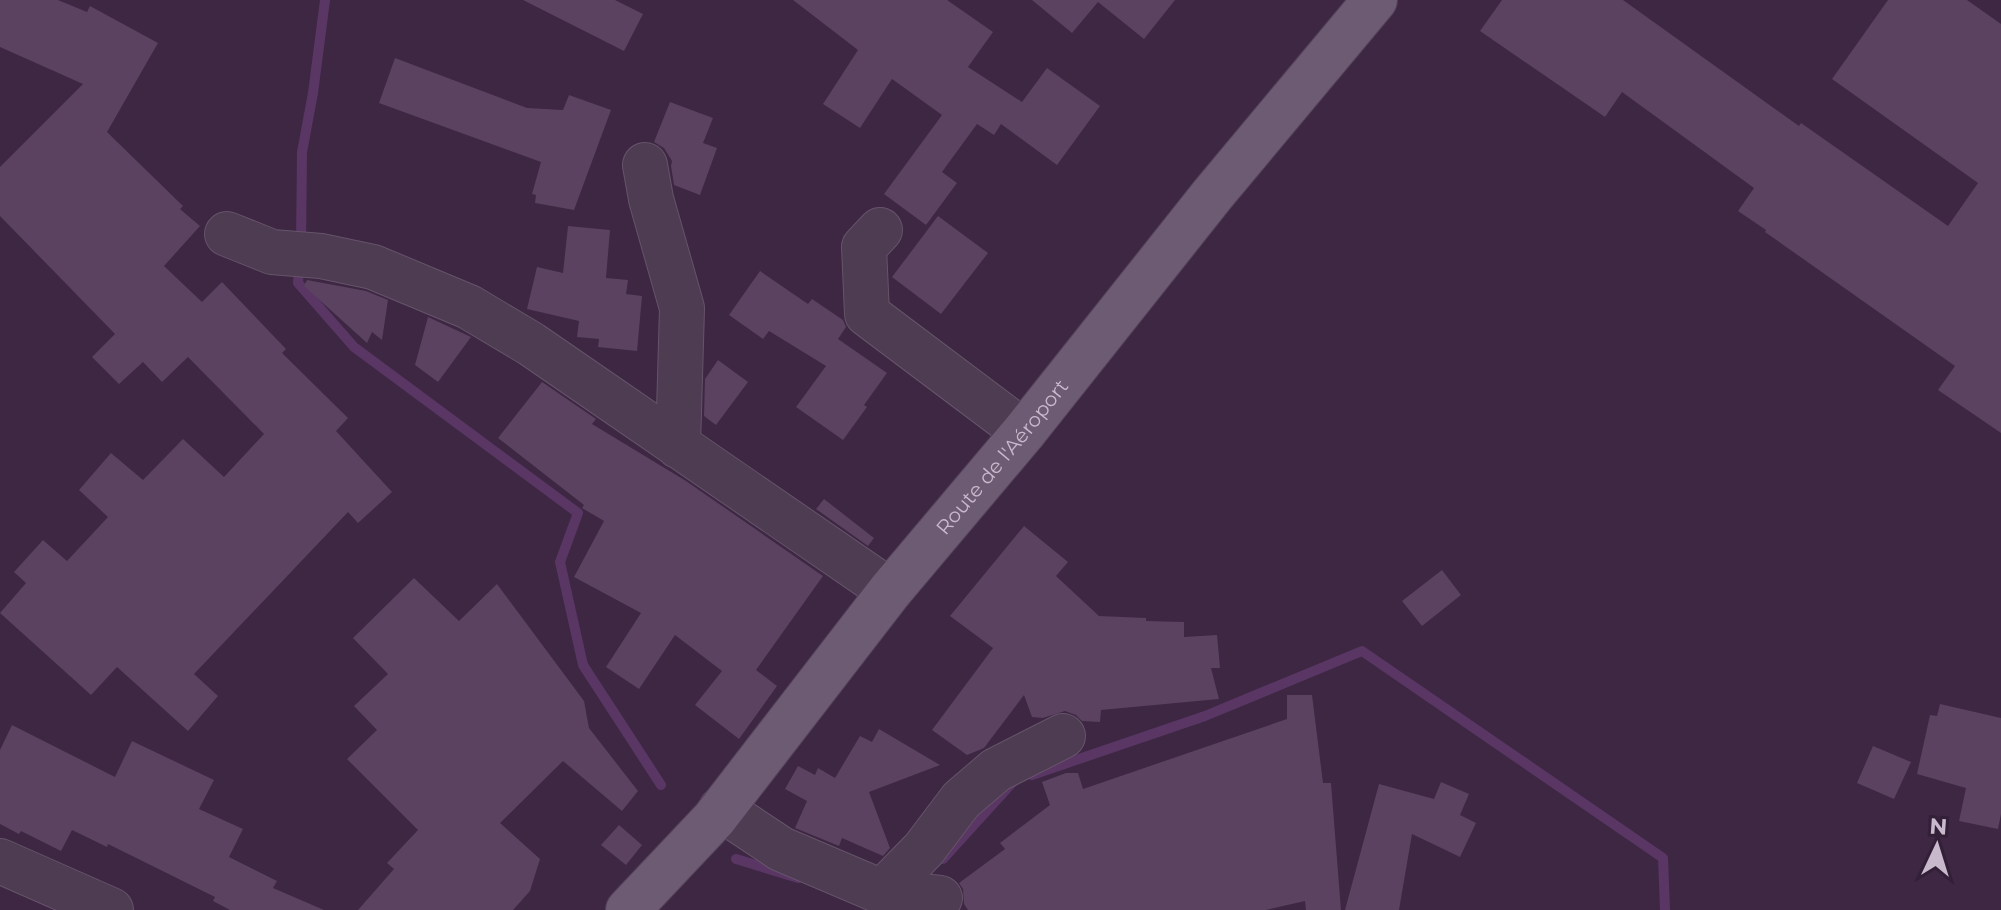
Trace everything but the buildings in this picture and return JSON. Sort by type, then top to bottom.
[{"type":"main road","name":"Route de l'Aéroport","points":[[628,910],[721,809],[890,591],[1024,432],[1213,194],[1375,0]]},
{"type":"street","points":[[645,165],[651,199],[682,308],[678,446]]},
{"type":"street","points":[[880,230],[864,247],[867,314],[1024,432]]},
{"type":"street","points":[[227,234],[272,252],[321,256],[373,267],[469,307],[531,344],[890,591]]},
{"type":"street","points":[[882,892],[924,849],[961,800],[996,770],[1063,736]]},
{"type":"street","points":[[721,809],[781,849],[882,892],[940,898]]},
{"type":"street","points":[[0,861],[111,910]]},
{"type":"waterway","points":[[301,244],[302,152],[325,0]]},
{"type":"waterway","points":[[299,266],[298,283],[354,347],[578,513],[560,562],[583,665],[661,785]]},
{"type":"waterway","points":[[1032,775],[1205,716],[1362,651],[1663,858],[1665,910]]},
{"type":"waterway","points":[[943,859],[1013,782]]},
{"type":"waterway","points":[[736,859],[798,878]]}]
